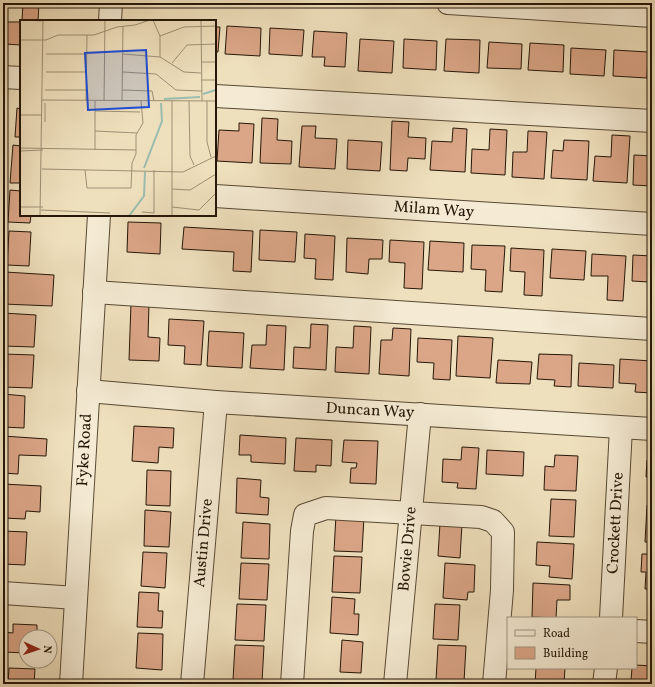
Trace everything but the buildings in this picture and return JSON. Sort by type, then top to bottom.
[{"type":"street","points":[[110,20],[111,3]]},
{"type":"street","points":[[448,3],[646,11]]},
{"type":"street","points":[[3,77],[20,78]]},
{"type":"street","points":[[216,96],[652,122]]},
{"type":"street","name":"Milam Way","points":[[216,196],[652,224]]},
{"type":"street","name":"Fyke Road","points":[[71,684],[98,216]]},
{"type":"street","points":[[94,292],[652,329]]},
{"type":"street","name":"Duncan Way","points":[[88,391],[216,402],[652,430]]},
{"type":"street","name":"Austin Drive","points":[[192,684],[216,402]]},
{"type":"street","name":"Bowie Drive","points":[[395,684],[420,414]]},
{"type":"street","name":"Crockett Drive","points":[[611,617],[621,428]]},
{"type":"street","points":[[292,684],[302,531],[305,515],[326,508],[481,517],[493,521],[503,532],[502,590],[494,684]]},
{"type":"street","points":[[3,593],[76,598]]},
{"type":"street","points":[[637,631],[652,632]]},
{"type":"street","points":[[604,684],[606,669]]}]
